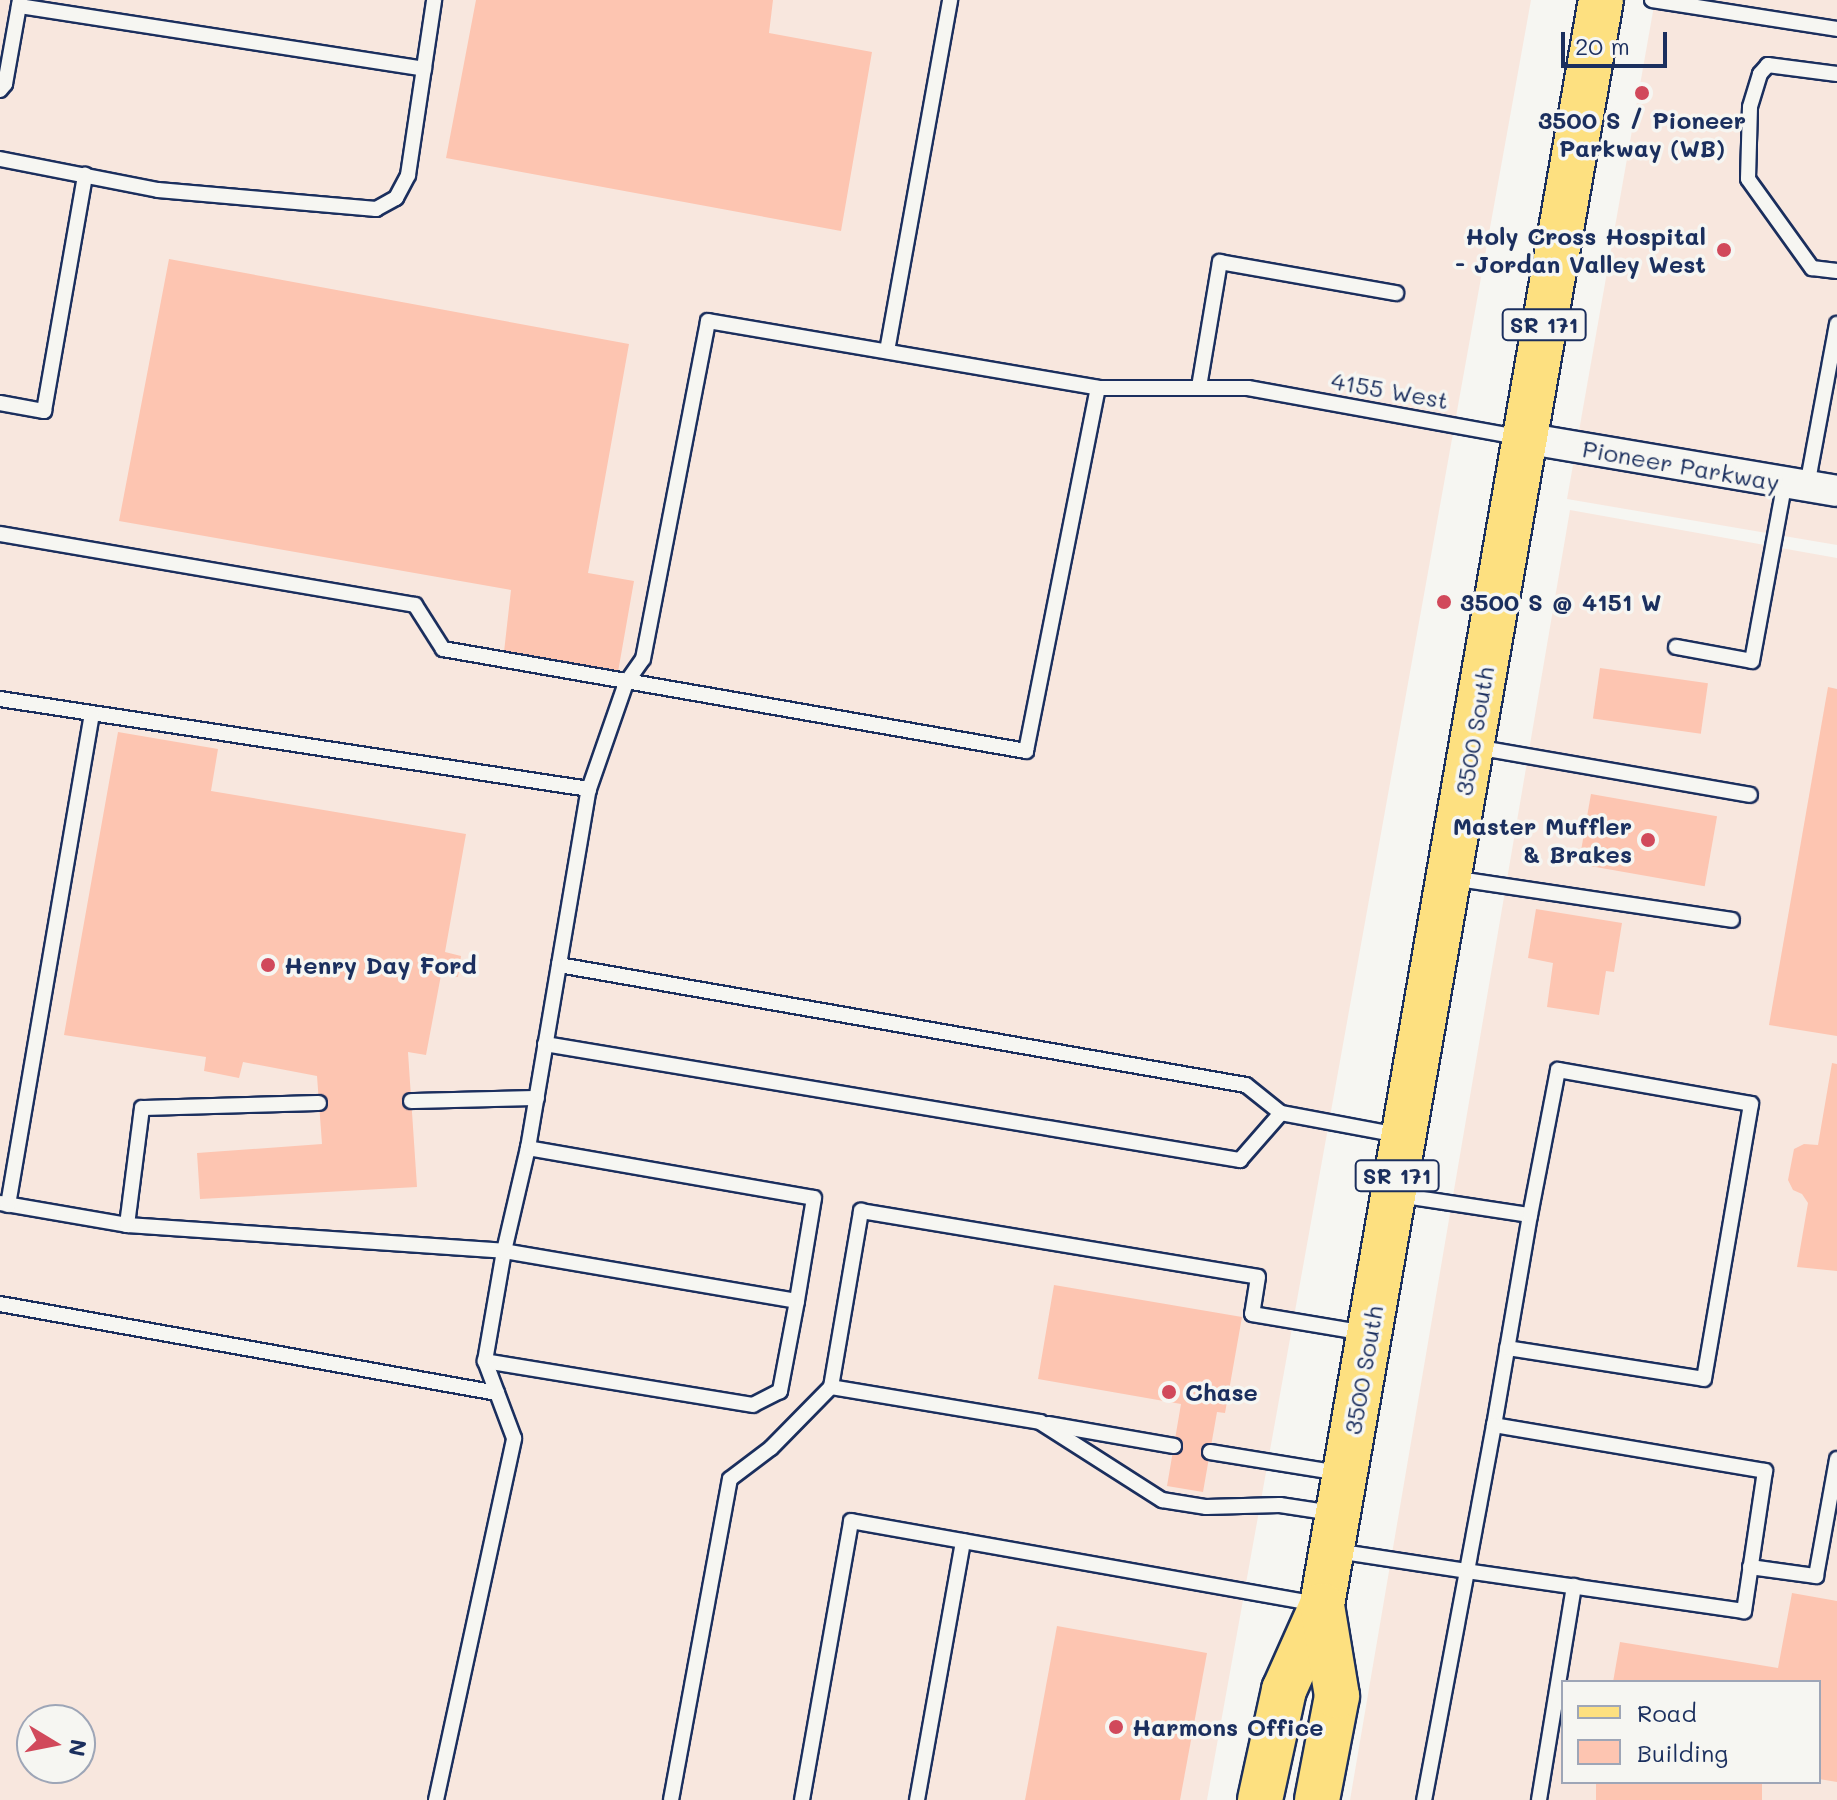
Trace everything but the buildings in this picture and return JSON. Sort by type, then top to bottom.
[{"type":"main road","name":"3500 South","points":[[1260,1800],[1284,1690],[1322,1605],[1601,0]]},
{"type":"main road","name":"3500 South","points":[[1317,1800],[1337,1696],[1322,1605]]},
{"type":"street","name":"Pioneer Parkway","points":[[1524,438],[1837,491]]},
{"type":"lane","points":[[0,159],[158,190],[376,209],[396,198],[408,175],[434,0]]},
{"type":"lane","points":[[887,351],[950,0]]},
{"type":"lane","points":[[1652,0],[1837,29]]},
{"type":"lane","points":[[0,90],[5,84],[19,3],[424,69]]},
{"type":"lane","points":[[1837,74],[1768,65],[1760,74],[1750,107],[1748,179],[1812,268],[1837,271]]},
{"type":"lane","points":[[0,403],[44,411],[85,175]]},
{"type":"lane","points":[[1199,387],[1220,262],[1396,293]]},
{"type":"lane","name":"4155 West","points":[[626,683],[643,659],[708,321],[1098,388],[1248,388],[1524,438]]},
{"type":"lane","points":[[1676,647],[1752,661],[1837,324]]},
{"type":"lane","points":[[0,534],[415,605],[443,649],[1026,751],[1098,388]]},
{"type":"lane","points":[[436,1800],[514,1438],[485,1361],[504,1251],[528,1148],[589,789],[626,683]]},
{"type":"lane","points":[[0,699],[589,789]]},
{"type":"lane","points":[[92,715],[4,1204],[127,1225],[504,1251],[797,1301]]},
{"type":"lane","points":[[1471,747],[1750,795]]},
{"type":"lane","points":[[1448,878],[1732,920]]},
{"type":"lane","points":[[559,965],[1246,1085],[1281,1113],[1403,1136]]},
{"type":"lane","points":[[545,1044],[1240,1160],[1281,1113]]},
{"type":"lane","points":[[1424,1800],[1558,1070],[1751,1104],[1704,1379],[1507,1348]]},
{"type":"lane","points":[[411,1101],[537,1098]]},
{"type":"lane","points":[[127,1225],[142,1108],[319,1103]]},
{"type":"lane","points":[[485,1361],[753,1405],[780,1391],[814,1198],[528,1148]]},
{"type":"lane","points":[[1394,1194],[1530,1215]]},
{"type":"lane","points":[[671,1800],[730,1479],[771,1448],[831,1387],[861,1211],[1258,1277],[1252,1314],[1369,1334]]},
{"type":"lane","points":[[0,1304],[497,1393]]},
{"type":"lane","points":[[831,1387],[1174,1446]]},
{"type":"lane","points":[[1040,1422],[1162,1500],[1206,1507],[1280,1505],[1338,1513]]},
{"type":"lane","points":[[1210,1452],[1467,1571],[1744,1611],[1765,1471],[1494,1425]]},
{"type":"lane","points":[[1750,1567],[1816,1576],[1837,1459]]},
{"type":"lane","points":[[802,1800],[851,1521],[1322,1605]]},
{"type":"lane","points":[[917,1800],[963,1541]]},
{"type":"lane","points":[[1539,1800],[1574,1586]]},
{"type":"shaded area","points":[[0,0],[1531,0],[1207,1800],[0,1800]]},
{"type":"shaded area","name":"Holy Cross Hospital - Jordan Valley West","points":[[1655,0],[1837,0],[1837,545],[1567,499]]},
{"type":"shaded area","points":[[1570,510],[1837,558],[1837,1800],[1350,1800]]},
{"type":"place","name":"3500 S / Pioneer Parkway (WB)","points":[[1642,93]]},
{"type":"place","name":"Holy Cross Hospital - Jordan Valley West","points":[[1724,250]]},
{"type":"place","name":"3500 S @ 4151 W","points":[[1444,602]]},
{"type":"place","name":"Master Muffler & Brakes","points":[[1648,840]]},
{"type":"place","name":"Henry Day Ford","points":[[268,965]]},
{"type":"place","name":"Chase","points":[[1169,1392]]},
{"type":"place","name":"Harmons Office","points":[[1116,1727]]}]
